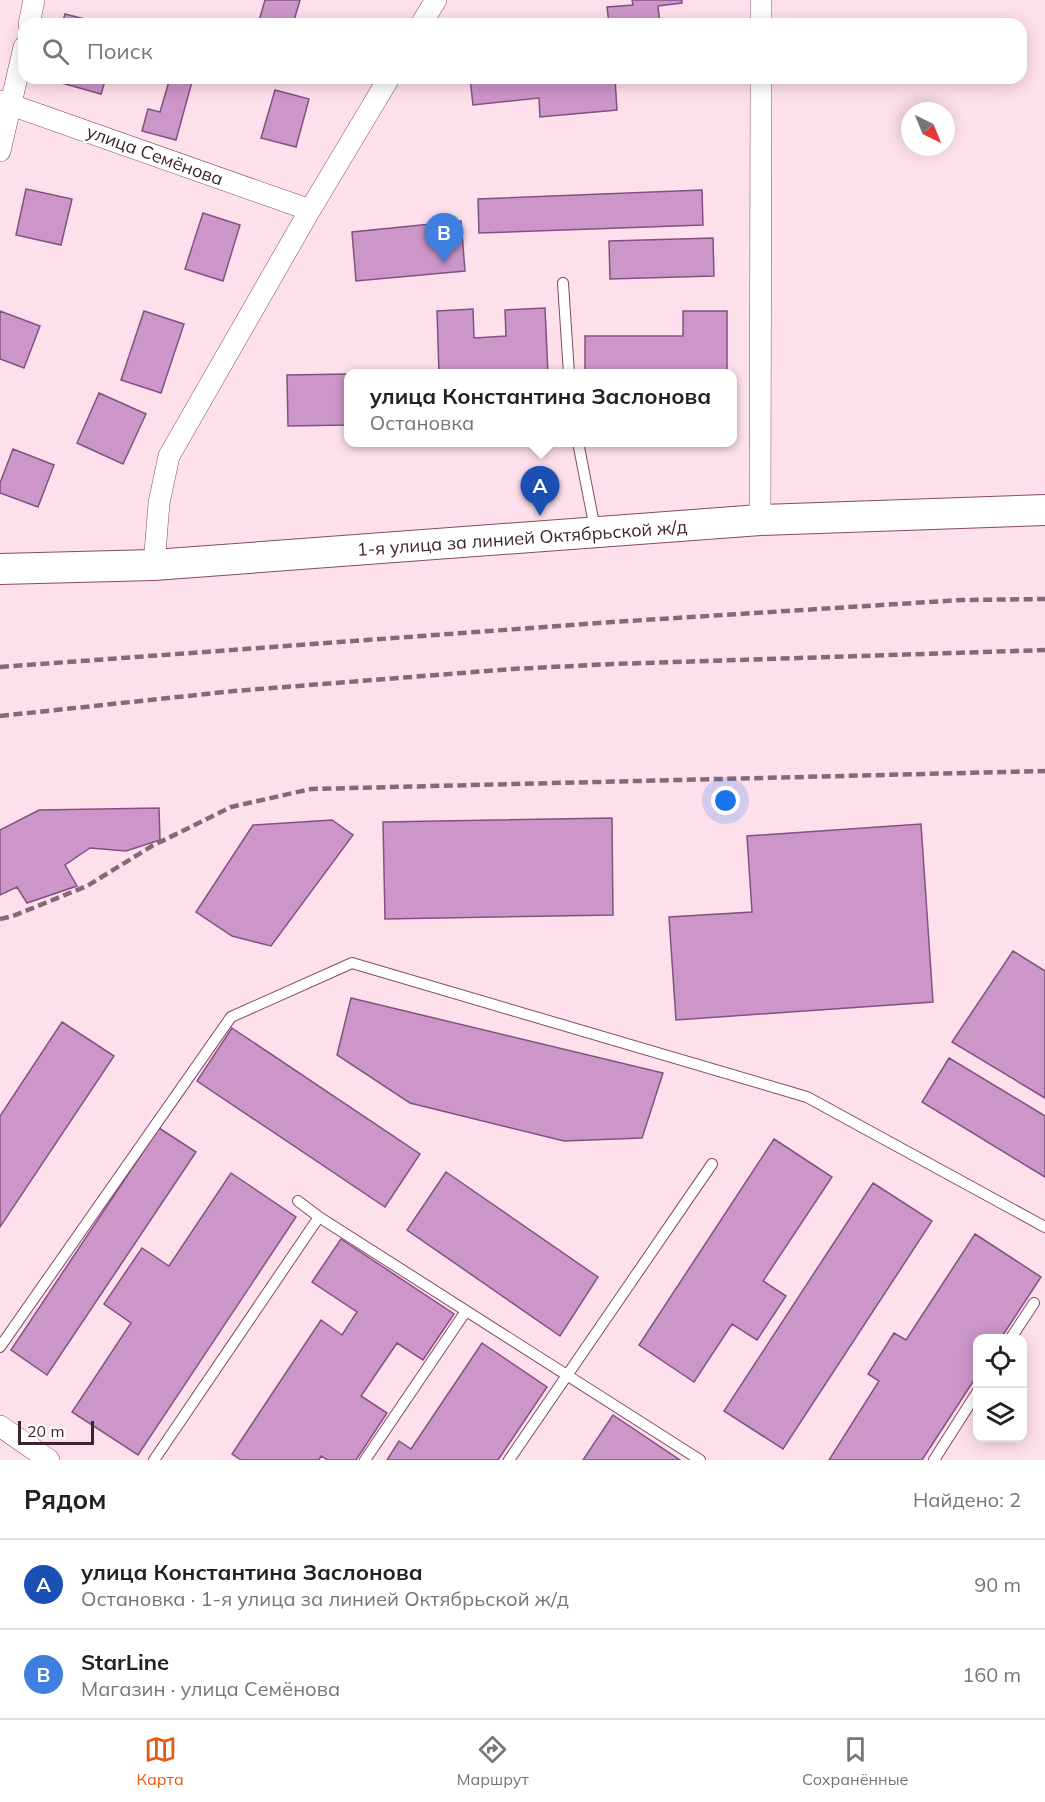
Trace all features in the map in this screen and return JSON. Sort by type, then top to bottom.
[{"type":"main road","name":"1-я улица за линией Октябрьской ж/д","points":[[0,569],[154,565],[760,520],[1045,510]]},
{"type":"street","points":[[30,18],[34,0]]},
{"type":"street","points":[[761,0],[761,18]]},
{"type":"street","points":[[423,18],[430,1]]},
{"type":"street","points":[[0,151],[6,102],[18,65]]},
{"type":"street","points":[[154,565],[159,503],[169,456],[310,210],[385,84]]},
{"type":"street","points":[[760,520],[761,84]]},
{"type":"street","name":"улица Семёнова","points":[[6,102],[310,210]]},
{"type":"street","points":[[0,1426],[49,1460]]},
{"type":"lane","points":[[564,283],[569,369]]},
{"type":"lane","points":[[579,447],[596,532]]},
{"type":"lane","points":[[0,1347],[231,1017],[352,963],[807,1097],[1045,1227]]},
{"type":"lane","points":[[510,1460],[712,1164]]},
{"type":"lane","points":[[298,1201],[319,1217],[700,1460]]},
{"type":"lane","points":[[154,1460],[319,1217]]},
{"type":"lane","points":[[1014,1334],[1034,1303]]},
{"type":"lane","points":[[365,1460],[466,1311]]},
{"type":"lane","points":[[934,1460],[973,1399]]},
{"type":"building","points":[[265,0],[300,0],[295,18],[260,18]]},
{"type":"building","points":[[632,0],[682,0],[682,3],[658,6],[659,18],[608,18],[607,7],[633,5]]},
{"type":"building","points":[[65,14],[81,18],[64,18]]},
{"type":"building","points":[[65,84],[104,84],[101,94]]},
{"type":"building","points":[[168,84],[191,84],[176,140],[142,131],[148,109],[160,112]]},
{"type":"building","points":[[471,84],[615,84],[617,110],[540,117],[539,98],[473,105]]},
{"type":"building","points":[[275,90],[309,99],[296,147],[261,138]]},
{"type":"building","points":[[26,189],[72,199],[61,245],[16,235]]},
{"type":"building","points":[[702,190],[703,225],[479,233],[478,199]]},
{"type":"building","points":[[203,213],[240,225],[223,281],[185,269]]},
{"type":"building","points":[[461,221],[465,271],[356,281],[352,232]]},
{"type":"building","points":[[713,238],[714,276],[610,279],[609,241]]},
{"type":"building","points":[[545,308],[548,369],[439,369],[437,311],[473,309],[474,338],[506,336],[505,310]]},
{"type":"building","points":[[0,311],[40,326],[24,368],[0,359]]},
{"type":"building","points":[[144,311],[184,324],[161,393],[121,380]]},
{"type":"building","points":[[683,311],[727,311],[727,369],[585,369],[585,336],[683,336]]},
{"type":"building","points":[[344,374],[344,425],[288,426],[287,375]]},
{"type":"building","points":[[99,393],[146,414],[123,464],[77,443]]},
{"type":"building","points":[[13,449],[54,465],[38,507],[0,493],[0,483]]},
{"type":"building","points":[[159,808],[160,840],[126,851],[90,848],[65,865],[77,886],[27,903],[17,887],[0,895],[0,830],[39,810]]},
{"type":"building","points":[[612,818],[613,915],[385,919],[383,822]]},
{"type":"building","points":[[332,820],[353,835],[271,946],[232,936],[196,912],[253,825]]},
{"type":"building","points":[[921,824],[933,1002],[676,1020],[669,917],[752,912],[747,836]]},
{"type":"building","points":[[1013,951],[1045,971],[1045,1098],[952,1042]]},
{"type":"building","points":[[351,998],[663,1073],[642,1138],[564,1141],[410,1103],[337,1055]]},
{"type":"building","points":[[62,1022],[114,1056],[0,1227],[0,1116]]},
{"type":"building","points":[[232,1028],[420,1154],[385,1207],[197,1081]]},
{"type":"building","points":[[949,1058],[1045,1116],[1045,1177],[922,1102]]},
{"type":"building","points":[[159,1128],[196,1152],[47,1375],[11,1350]]},
{"type":"building","points":[[774,1139],[832,1177],[763,1281],[786,1296],[757,1340],[732,1324],[694,1382],[639,1345]]},
{"type":"building","points":[[446,1172],[598,1277],[560,1336],[407,1230]]},
{"type":"building","points":[[231,1173],[296,1217],[138,1455],[72,1412],[131,1323],[104,1304],[142,1248],[169,1266]]},
{"type":"building","points":[[873,1183],[932,1221],[783,1449],[724,1411]]},
{"type":"building","points":[[975,1234],[1041,1277],[1004,1334],[973,1334],[973,1382],[922,1460],[829,1460],[879,1381],[868,1374],[894,1333],[906,1340]]},
{"type":"building","points":[[341,1239],[454,1314],[423,1360],[397,1343],[361,1396],[387,1413],[356,1460],[328,1460],[321,1456],[319,1460],[241,1460],[232,1454],[321,1320],[342,1335],[357,1312],[312,1282]]},
{"type":"building","points":[[482,1343],[547,1387],[498,1460],[387,1460],[399,1441],[411,1449]]},
{"type":"building","points":[[613,1415],[680,1460],[583,1460]]},
{"type":"railway","points":[[0,667],[612,622],[961,600],[1045,599]]},
{"type":"railway","points":[[0,716],[234,691],[512,669],[1045,650]]},
{"type":"railway","points":[[0,919],[13,916],[87,886],[152,846],[231,807],[311,789],[1045,771]]},
{"type":"place","name":"StarLine","points":[[444,263]]},
{"type":"place","name":"улица Константина Заслонова","points":[[540,516]]}]
